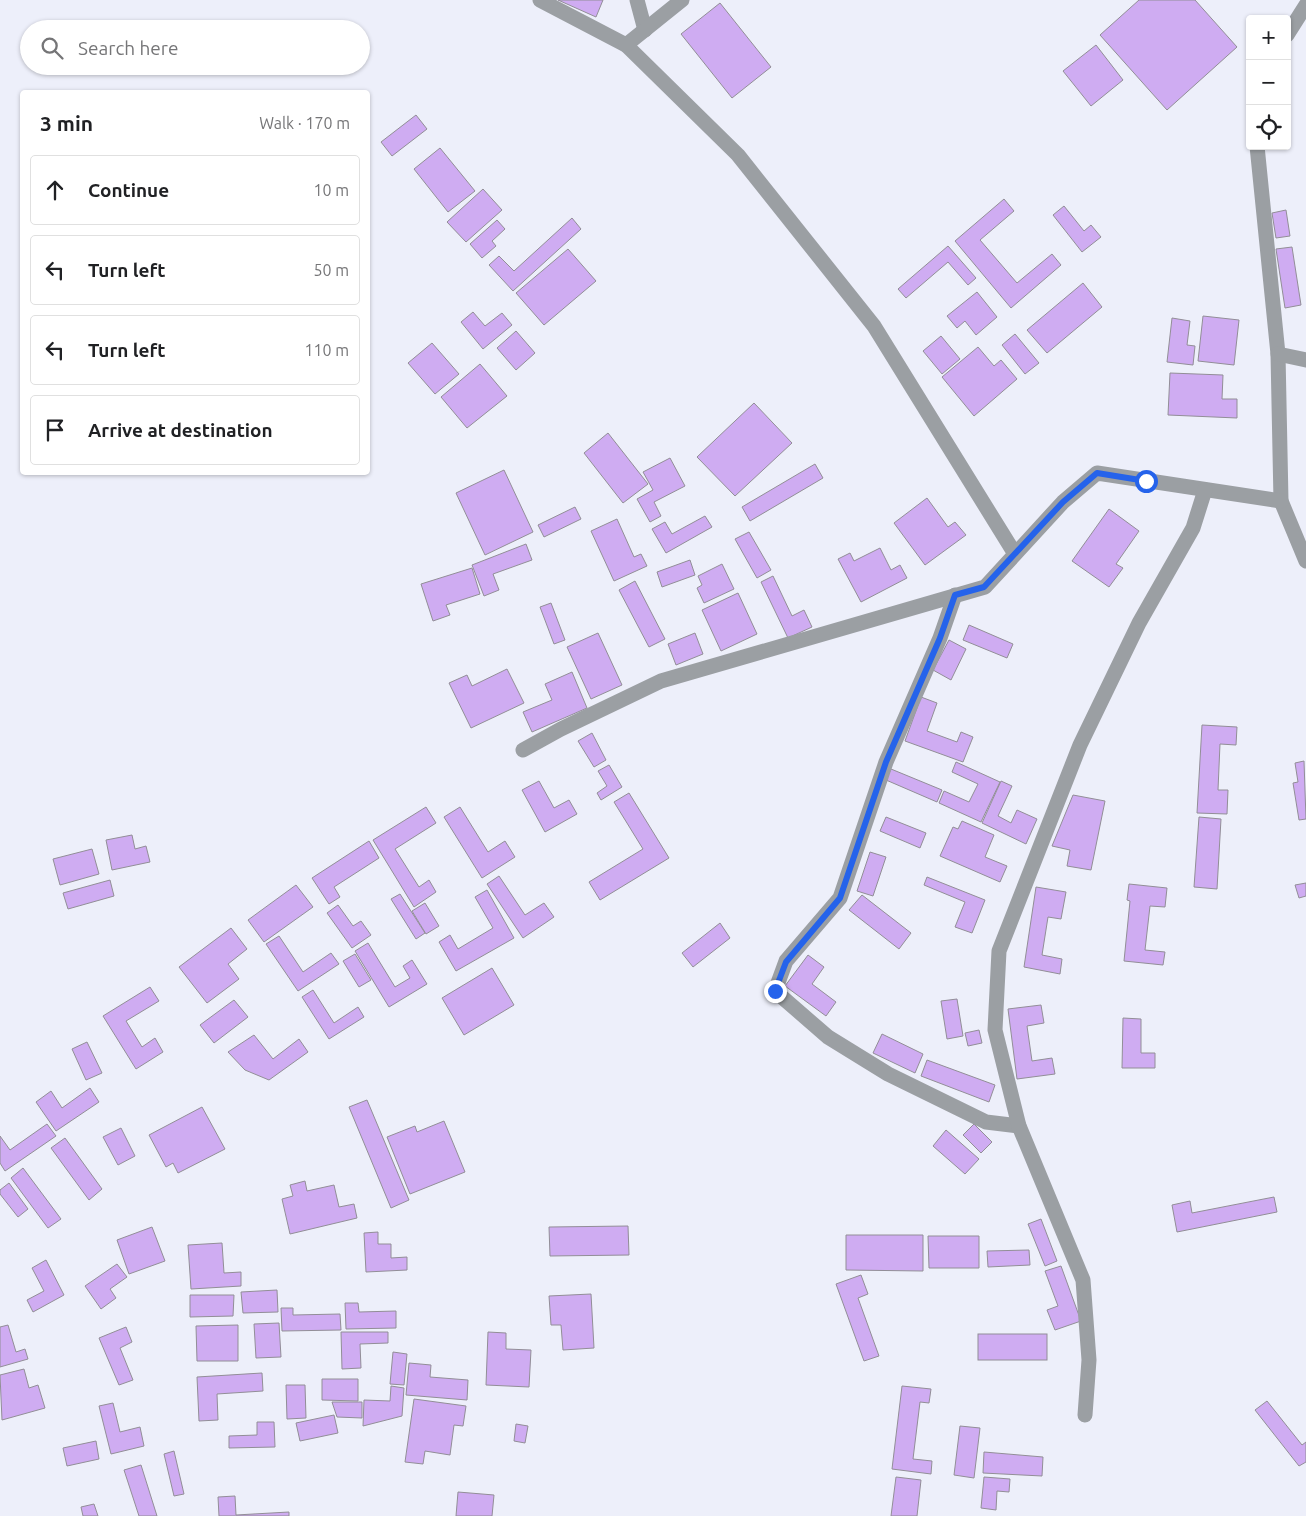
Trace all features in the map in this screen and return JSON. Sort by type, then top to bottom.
[{"type":"street","points":[[540,0],[626,45],[738,155],[874,326],[1015,554]]},
{"type":"street","points":[[637,0],[645,30]]},
{"type":"street","points":[[626,45],[682,0]]},
{"type":"street","points":[[1291,29],[1306,5]]},
{"type":"street","points":[[1257,150],[1278,354],[1282,501],[1306,561]]},
{"type":"street","points":[[1278,354],[1306,360]]},
{"type":"street","points":[[523,750],[561,729],[661,681],[984,587],[1063,502],[1097,473],[1282,501]]},
{"type":"street","points":[[1085,1415],[1089,1360],[1083,1280],[1019,1126],[995,1030],[999,951],[1080,746],[1140,623],[1193,528],[1205,490]]},
{"type":"street","points":[[955,595],[940,638],[886,762],[840,898],[786,962],[775,991],[828,1038],[888,1074],[986,1122],[1019,1126]]},
{"type":"building","points":[[558,0],[603,0],[596,17]]},
{"type":"building","points":[[1139,0],[1195,0],[1237,47],[1167,110],[1100,35]]},
{"type":"building","points":[[720,3],[771,67],[732,98],[681,34]]},
{"type":"building","points":[[1096,45],[1123,80],[1091,106],[1063,71]]},
{"type":"building","points":[[416,115],[427,129],[392,156],[381,142]]},
{"type":"building","points":[[440,148],[475,191],[448,212],[414,169]]},
{"type":"building","points":[[483,189],[502,210],[466,242],[447,222]]},
{"type":"building","points":[[1004,199],[1014,211],[980,240],[1017,283],[1052,254],[1061,265],[1011,308],[955,241]]},
{"type":"building","points":[[1064,206],[1084,231],[1091,225],[1101,237],[1082,252],[1053,215]]},
{"type":"building","points":[[1286,210],[1290,236],[1276,238],[1272,213]]},
{"type":"building","points":[[572,218],[581,229],[513,291],[489,265],[499,256],[514,271]]},
{"type":"building","points":[[497,220],[505,229],[492,241],[496,246],[482,258],[470,244]]},
{"type":"building","points":[[948,246],[976,278],[968,285],[948,262],[906,298],[898,289]]},
{"type":"building","points":[[1292,247],[1301,305],[1285,308],[1276,249]]},
{"type":"building","points":[[568,249],[596,281],[544,325],[516,293]]},
{"type":"building","points":[[1083,283],[1102,307],[1047,353],[1027,330]]},
{"type":"building","points":[[977,292],[997,317],[976,335],[965,321],[957,328],[947,316]]},
{"type":"building","points":[[473,312],[485,326],[502,313],[512,325],[483,349],[461,322]]},
{"type":"building","points":[[1203,316],[1239,320],[1234,365],[1198,361]]},
{"type":"building","points":[[1172,318],[1190,321],[1187,345],[1195,346],[1193,365],[1167,362]]},
{"type":"building","points":[[516,331],[535,353],[516,370],[497,348]]},
{"type":"building","points":[[1015,334],[1039,363],[1025,374],[1002,345]]},
{"type":"building","points":[[941,336],[960,359],[942,374],[923,351]]},
{"type":"building","points":[[432,343],[459,374],[435,394],[408,363]]},
{"type":"building","points":[[978,347],[994,366],[1001,360],[1017,379],[974,416],[942,377]]},
{"type":"building","points":[[480,364],[507,396],[467,428],[441,397]]},
{"type":"building","points":[[1170,373],[1223,375],[1222,399],[1237,399],[1237,418],[1168,415]]},
{"type":"building","points":[[754,403],[792,443],[735,496],[697,457]]},
{"type":"building","points":[[608,433],[648,484],[623,503],[584,453]]},
{"type":"building","points":[[670,458],[685,486],[654,502],[661,516],[650,522],[637,499],[653,490],[643,472]]},
{"type":"building","points":[[815,464],[823,478],[750,521],[742,507]]},
{"type":"building","points":[[504,470],[533,532],[485,555],[456,493]]},
{"type":"building","points":[[927,498],[948,527],[955,522],[966,535],[925,565],[894,523]]},
{"type":"building","points":[[575,507],[581,519],[544,537],[538,525]]},
{"type":"building","points":[[1109,509],[1139,531],[1116,564],[1123,568],[1109,587],[1072,561]]},
{"type":"building","points":[[705,516],[712,527],[666,553],[652,529],[665,522],[672,534]]},
{"type":"building","points":[[617,519],[634,557],[641,554],[647,566],[614,581],[591,531]]},
{"type":"building","points":[[749,532],[771,570],[757,578],[735,539]]},
{"type":"building","points":[[526,544],[532,560],[493,574],[499,590],[484,596],[472,565]]},
{"type":"building","points":[[880,548],[891,570],[900,565],[907,578],[861,602],[838,559],[850,553],[854,561]]},
{"type":"building","points":[[690,560],[695,575],[662,587],[657,572]]},
{"type":"building","points":[[722,564],[734,589],[704,603],[697,588],[702,585],[698,576]]},
{"type":"building","points":[[472,568],[480,594],[446,605],[450,615],[433,621],[421,584]]},
{"type":"building","points":[[773,576],[792,616],[804,610],[812,627],[788,638],[761,582]]},
{"type":"building","points":[[635,581],[665,639],[649,647],[619,590]]},
{"type":"building","points":[[738,593],[757,634],[721,651],[702,610]]},
{"type":"building","points":[[551,603],[565,640],[554,644],[540,607]]},
{"type":"building","points":[[969,625],[1013,644],[1007,658],[963,640]]},
{"type":"building","points":[[598,633],[622,685],[591,699],[567,647]]},
{"type":"building","points":[[695,633],[703,654],[676,665],[668,644]]},
{"type":"building","points":[[949,640],[966,649],[951,680],[933,670]]},
{"type":"building","points":[[507,669],[524,703],[471,728],[449,683],[467,675],[472,686]]},
{"type":"building","points":[[572,672],[587,708],[532,732],[523,712],[552,700],[545,684]]},
{"type":"building","points":[[921,697],[937,703],[927,731],[957,742],[961,732],[973,737],[963,762],[905,741]]},
{"type":"building","points":[[1202,725],[1237,727],[1236,745],[1220,744],[1218,790],[1228,790],[1227,814],[1197,813]]},
{"type":"building","points":[[592,733],[606,760],[594,767],[578,741]]},
{"type":"building","points":[[1304,761],[1306,819],[1299,820],[1293,783],[1298,782],[1295,763]]},
{"type":"building","points":[[956,762],[1000,782],[981,822],[939,803],[944,791],[969,802],[978,784],[952,772]]},
{"type":"building","points":[[609,765],[622,787],[601,800],[597,793],[607,786],[598,771]]},
{"type":"building","points":[[891,769],[942,790],[937,802],[886,780]]},
{"type":"building","points":[[539,781],[554,808],[569,800],[577,814],[545,832],[522,790]]},
{"type":"building","points":[[1001,781],[1012,786],[998,816],[1011,823],[1017,810],[1037,819],[1026,844],[982,823]]},
{"type":"building","points":[[629,793],[669,858],[600,900],[589,882],[643,849],[614,802]]},
{"type":"building","points":[[1073,795],[1105,801],[1091,870],[1067,866],[1070,850],[1052,846]]},
{"type":"building","points":[[426,807],[436,823],[395,849],[419,887],[429,880],[436,892],[414,907],[373,840]]},
{"type":"building","points":[[460,807],[488,852],[505,841],[515,857],[482,878],[444,817]]},
{"type":"building","points":[[886,817],[926,833],[920,848],[880,831]]},
{"type":"building","points":[[1199,817],[1221,819],[1217,889],[1194,887]]},
{"type":"building","points":[[962,821],[994,835],[985,857],[1007,866],[1000,882],[940,856],[953,827],[958,829]]},
{"type":"building","points":[[132,835],[135,849],[146,846],[150,862],[112,870],[106,840]]},
{"type":"building","points":[[369,841],[379,858],[334,887],[340,897],[329,904],[312,878]]},
{"type":"building","points":[[92,849],[99,874],[60,885],[53,859]]},
{"type":"building","points":[[870,852],[886,857],[873,896],[857,891]]},
{"type":"building","points":[[499,876],[525,915],[544,903],[554,917],[523,938],[487,884]]},
{"type":"building","points":[[927,877],[985,900],[972,933],[955,927],[965,902],[924,885]]},
{"type":"building","points":[[110,880],[114,896],[68,909],[63,893]]},
{"type":"building","points":[[1306,883],[1306,896],[1299,898],[1295,885]]},
{"type":"building","points":[[1129,884],[1167,888],[1165,907],[1150,906],[1145,950],[1165,952],[1163,965],[1124,961],[1130,901],[1127,900]]},
{"type":"building","points":[[296,885],[313,907],[264,942],[248,920]]},
{"type":"building","points":[[1036,887],[1066,892],[1061,919],[1048,917],[1042,955],[1062,959],[1060,974],[1024,967]]},
{"type":"building","points":[[487,890],[514,938],[456,971],[439,942],[450,935],[458,949],[493,928],[475,897]]},
{"type":"building","points":[[400,894],[425,933],[416,939],[391,899]]},
{"type":"building","points":[[862,895],[911,933],[899,949],[849,910]]},
{"type":"building","points":[[425,903],[439,926],[426,934],[412,911]]},
{"type":"building","points":[[338,905],[353,926],[361,921],[371,935],[352,948],[327,913]]},
{"type":"building","points":[[720,923],[730,938],[693,967],[682,953]]},
{"type":"building","points":[[231,928],[247,949],[228,964],[239,979],[207,1003],[179,967]]},
{"type":"building","points":[[279,936],[303,972],[331,953],[339,964],[298,991],[266,944]]},
{"type":"building","points":[[368,943],[395,987],[410,978],[403,966],[412,960],[427,984],[389,1007],[355,951]]},
{"type":"building","points":[[355,954],[371,980],[359,987],[343,961]]},
{"type":"building","points":[[808,955],[824,967],[812,984],[836,1002],[826,1016],[785,986]]},
{"type":"building","points":[[492,968],[514,1005],[464,1035],[442,998]]},
{"type":"building","points":[[150,987],[159,1001],[126,1021],[142,1047],[155,1038],[163,1052],[136,1069],[103,1016]]},
{"type":"building","points":[[313,990],[334,1023],[358,1007],[364,1017],[329,1039],[302,997]]},
{"type":"building","points":[[957,999],[963,1036],[947,1039],[941,1001]]},
{"type":"building","points":[[234,1000],[248,1017],[214,1043],[200,1025]]},
{"type":"building","points":[[1041,1005],[1044,1023],[1027,1026],[1032,1061],[1052,1058],[1055,1074],[1017,1079],[1008,1009]]},
{"type":"building","points":[[1123,1018],[1141,1019],[1141,1053],[1155,1053],[1155,1068],[1122,1068]]},
{"type":"building","points":[[979,1030],[982,1043],[968,1046],[965,1033]]},
{"type":"building","points":[[882,1034],[923,1054],[915,1073],[873,1053]]},
{"type":"building","points":[[254,1035],[273,1059],[299,1039],[308,1052],[269,1080],[245,1070],[228,1052]]},
{"type":"building","points":[[87,1042],[102,1073],[86,1080],[72,1049]]},
{"type":"building","points":[[927,1060],[995,1085],[989,1102],[921,1076]]},
{"type":"building","points":[[90,1088],[99,1102],[56,1131],[36,1102],[51,1091],[62,1108]]},
{"type":"building","points":[[367,1100],[409,1200],[391,1208],[349,1107]]},
{"type":"building","points":[[202,1107],[225,1149],[178,1173],[173,1163],[166,1167],[149,1135]]},
{"type":"building","points":[[444,1121],[465,1172],[410,1194],[387,1137],[415,1126],[417,1132]]},
{"type":"building","points":[[47,1124],[56,1136],[5,1171],[0,1163],[0,1136],[10,1150]]},
{"type":"building","points":[[974,1124],[992,1142],[981,1153],[963,1135]]},
{"type":"building","points":[[121,1128],[135,1156],[118,1165],[103,1137]]},
{"type":"building","points":[[946,1130],[979,1159],[965,1174],[933,1146]]},
{"type":"building","points":[[65,1138],[102,1189],[89,1200],[51,1148]]},
{"type":"building","points":[[23,1168],[61,1219],[48,1228],[11,1178]]},
{"type":"building","points":[[305,1181],[307,1191],[334,1185],[339,1207],[354,1204],[357,1218],[290,1234],[282,1199],[293,1196],[290,1185]]},
{"type":"building","points":[[9,1183],[28,1209],[18,1217],[0,1194],[0,1190]]},
{"type":"building","points":[[1274,1197],[1277,1212],[1177,1232],[1172,1205],[1190,1201],[1192,1213]]},
{"type":"building","points":[[1041,1219],[1057,1261],[1045,1266],[1028,1224]]},
{"type":"building","points":[[628,1226],[629,1255],[550,1256],[549,1227]]},
{"type":"building","points":[[152,1227],[165,1261],[129,1274],[117,1240]]},
{"type":"building","points":[[378,1232],[378,1244],[391,1244],[391,1258],[407,1257],[407,1270],[366,1272],[364,1233]]},
{"type":"building","points":[[846,1235],[923,1235],[923,1271],[846,1270]]},
{"type":"building","points":[[928,1236],[979,1236],[979,1268],[929,1268]]},
{"type":"building","points":[[222,1243],[224,1273],[241,1272],[241,1286],[191,1289],[188,1245]]},
{"type":"building","points":[[1029,1250],[1030,1265],[988,1267],[987,1251]]},
{"type":"building","points":[[46,1260],[64,1295],[33,1312],[27,1300],[44,1291],[32,1268]]},
{"type":"building","points":[[117,1264],[127,1277],[110,1289],[116,1298],[101,1309],[85,1286]]},
{"type":"building","points":[[1061,1266],[1081,1321],[1055,1330],[1047,1310],[1058,1306],[1045,1271]]},
{"type":"building","points":[[861,1275],[868,1294],[858,1298],[879,1356],[864,1361],[836,1284]]},
{"type":"building","points":[[277,1290],[278,1312],[243,1313],[241,1292]]},
{"type":"building","points":[[591,1294],[594,1348],[563,1350],[561,1325],[551,1325],[549,1296]]},
{"type":"building","points":[[190,1295],[234,1295],[233,1316],[190,1317]]},
{"type":"building","points":[[345,1303],[358,1303],[359,1312],[396,1311],[396,1328],[346,1329]]},
{"type":"building","points":[[281,1308],[293,1308],[293,1315],[340,1314],[341,1330],[282,1331]]},
{"type":"building","points":[[279,1323],[281,1357],[256,1358],[254,1324]]},
{"type":"building","points":[[8,1325],[16,1352],[25,1349],[28,1359],[0,1367],[0,1327]]},
{"type":"building","points":[[238,1325],[238,1361],[197,1361],[196,1326]]},
{"type":"building","points":[[126,1327],[132,1342],[120,1348],[133,1380],[119,1385],[99,1338]]},
{"type":"building","points":[[341,1332],[388,1332],[388,1343],[360,1344],[361,1368],[342,1369]]},
{"type":"building","points":[[488,1332],[506,1333],[506,1349],[531,1350],[529,1387],[486,1385]]},
{"type":"building","points":[[978,1334],[1047,1334],[1047,1360],[978,1360]]},
{"type":"building","points":[[393,1352],[407,1354],[404,1385],[390,1384]]},
{"type":"building","points":[[409,1363],[431,1365],[430,1377],[468,1380],[467,1400],[406,1395]]},
{"type":"building","points":[[24,1369],[29,1388],[38,1385],[45,1408],[2,1420],[0,1375]]},
{"type":"building","points":[[262,1373],[263,1391],[217,1394],[218,1420],[199,1421],[197,1377]]},
{"type":"building","points":[[322,1379],[358,1379],[358,1401],[322,1400]]},
{"type":"building","points":[[286,1385],[305,1385],[306,1418],[287,1419]]},
{"type":"building","points":[[391,1386],[404,1388],[402,1416],[363,1426],[364,1400],[390,1401]]},
{"type":"building","points":[[902,1386],[931,1389],[929,1403],[920,1402],[913,1459],[932,1461],[931,1474],[892,1469]]},
{"type":"building","points":[[414,1399],[466,1406],[463,1426],[454,1425],[450,1455],[425,1451],[423,1464],[405,1462]]},
{"type":"building","points":[[1267,1401],[1302,1445],[1306,1442],[1306,1462],[1299,1466],[1255,1410]]},
{"type":"building","points":[[332,1402],[362,1402],[362,1418],[337,1417]]},
{"type":"building","points":[[113,1403],[120,1432],[140,1427],[144,1446],[111,1454],[99,1406]]},
{"type":"building","points":[[334,1415],[338,1433],[300,1441],[296,1423]]},
{"type":"building","points":[[257,1422],[274,1422],[275,1447],[229,1448],[229,1436],[257,1435]]},
{"type":"building","points":[[516,1424],[528,1426],[525,1443],[514,1441]]},
{"type":"building","points":[[960,1426],[980,1428],[974,1478],[954,1475]]},
{"type":"building","points":[[96,1441],[99,1459],[67,1466],[63,1448]]},
{"type":"building","points":[[174,1451],[184,1494],[174,1496],[164,1454]]},
{"type":"building","points":[[984,1452],[1043,1457],[1042,1476],[983,1473]]},
{"type":"building","points":[[141,1465],[157,1516],[139,1516],[124,1470]]},
{"type":"building","points":[[896,1477],[921,1480],[917,1516],[891,1516]]},
{"type":"building","points":[[984,1477],[1010,1479],[1009,1492],[997,1491],[996,1510],[981,1508]]},
{"type":"building","points":[[458,1492],[494,1495],[492,1516],[456,1516]]},
{"type":"building","points":[[235,1496],[236,1515],[289,1512],[289,1516],[219,1516],[218,1497]]},
{"type":"building","points":[[94,1504],[98,1516],[83,1516],[81,1507]]},
{"type":"route","points":[[775,991],[786,962],[840,898],[886,762],[940,638],[955,595],[984,587],[1063,502],[1097,473],[1146,481]]}]
